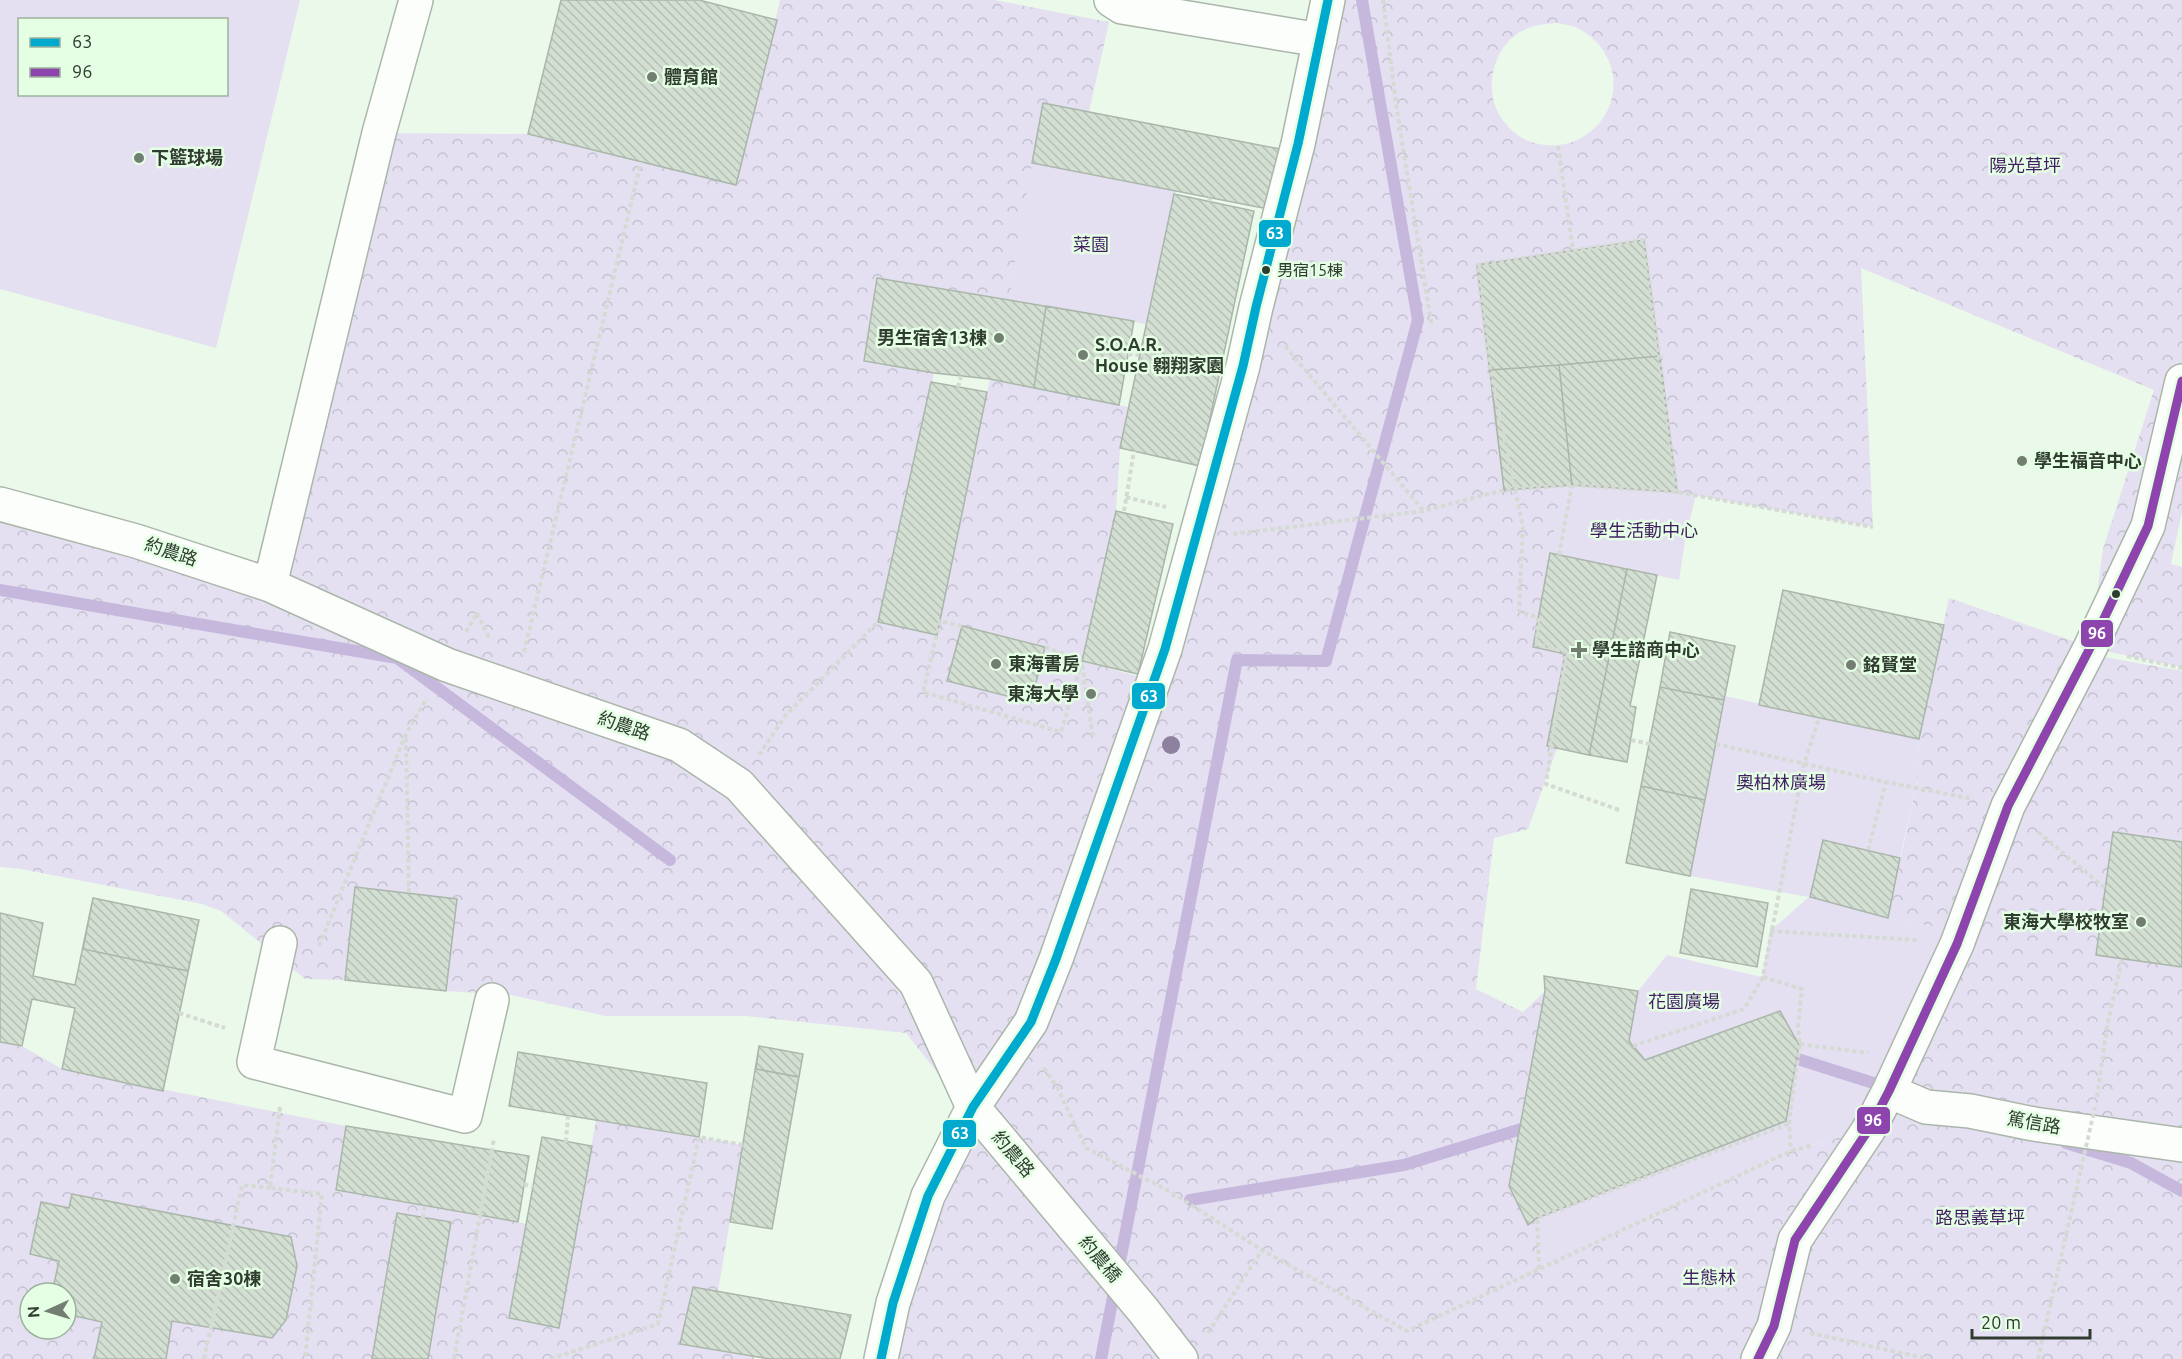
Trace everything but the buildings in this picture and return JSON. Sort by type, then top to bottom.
[{"type":"street","points":[[270,585],[379,133],[416,0]]},
{"type":"street","points":[[1111,0],[1122,8],[1320,40]]},
{"type":"street","points":[[881,1359],[893,1303],[928,1196],[973,1107],[1031,1022],[1056,959],[1165,649],[1243,366],[1298,144],[1328,0]]},
{"type":"street","points":[[1758,1359],[1774,1326],[1795,1240],[1869,1129],[1897,1073],[1957,944],[2008,806],[2090,648],[2148,526],[2182,381]]},
{"type":"street","name":"約農路","points":[[0,504],[136,541],[270,585],[447,664],[679,745],[739,785],[916,982],[973,1107],[1058,1208]]},
{"type":"street","points":[[280,943],[254,1062],[465,1116],[492,1000]]},
{"type":"street","name":"篤信路","points":[[1897,1073],[1926,1107],[1970,1111],[2034,1124],[2182,1145]]},
{"type":"street","name":"約農橋","points":[[1058,1208],[1143,1310],[1193,1349]]},
{"type":"path","points":[[1383,0],[1397,111],[1432,327]]},
{"type":"path","points":[[1558,146],[1573,250]]},
{"type":"path","points":[[515,688],[641,162]]},
{"type":"path","points":[[1618,810],[1546,783],[1566,652],[1537,644],[1538,618],[1519,611],[1523,527],[1490,370],[1477,265],[1644,240],[1677,492]]},
{"type":"path","points":[[1282,342],[1424,511]]},
{"type":"path","points":[[1128,354],[1139,355]]},
{"type":"path","points":[[958,387],[961,376]]},
{"type":"path","points":[[1124,512],[1134,451]]},
{"type":"path","points":[[1196,538],[1424,511],[1504,490],[1572,485],[1677,492],[1873,527]]},
{"type":"path","points":[[1559,555],[1572,485]]},
{"type":"path","points":[[1126,497],[1172,509]]},
{"type":"path","points":[[962,626],[940,621],[923,692],[1061,732],[1082,661]]},
{"type":"path","points":[[785,716],[878,622]]},
{"type":"path","points":[[1045,647],[1082,661]]},
{"type":"path","points":[[2090,648],[2182,668]]},
{"type":"path","points":[[1082,661],[1094,740]]},
{"type":"path","points":[[1633,1046],[1744,1009],[1762,977],[1804,764],[1819,718]]},
{"type":"path","points":[[318,947],[406,734],[409,894]]},
{"type":"path","points":[[1631,740],[1650,744]]},
{"type":"path","points":[[1716,744],[1886,782],[2008,806],[2105,888]]},
{"type":"path","points":[[1868,850],[1886,782]]},
{"type":"path","points":[[1770,931],[1916,940]]},
{"type":"path","points":[[2038,1359],[2102,1072],[2107,1027],[2122,959]]},
{"type":"path","points":[[1762,977],[1802,988],[1798,1026],[1800,1044],[1789,1124],[1791,1151]]},
{"type":"path","points":[[1800,1044],[1897,1073]]},
{"type":"path","points":[[1016,1047],[1042,1064],[1059,1089],[1086,1148],[1169,1191],[1262,1250],[1407,1331],[1791,1151],[1813,1144]]},
{"type":"path","points":[[270,1188],[281,1096]]},
{"type":"path","points":[[566,1142],[568,1116]]},
{"type":"path","points":[[1539,1269],[1537,1218],[1789,1124]]},
{"type":"path","points":[[454,1359],[494,1141],[493,1130]]},
{"type":"path","points":[[550,1359],[658,1324],[699,1137],[743,1146]]},
{"type":"path","points":[[524,1184],[533,1187]]},
{"type":"path","points":[[204,1359],[242,1185],[322,1194],[305,1359]]},
{"type":"path","points":[[423,1218],[425,1204]]},
{"type":"path","points":[[1193,1349],[1262,1250]]},
{"type":"path","points":[[1774,1326],[1929,1359]]},
{"type":"green space","name":"下籃球場","points":[[0,0],[300,0],[216,348],[0,289]]},
{"type":"green space","name":"東海大學","points":[[780,0],[994,0],[1109,22],[1089,112],[1043,103],[1009,300],[877,278],[864,361],[934,373],[879,621],[937,635],[990,379],[1128,407],[1120,448],[1116,511],[1082,661],[1155,681],[1331,0],[2182,0],[2182,512],[2171,564],[2182,567],[2182,667],[2090,648],[2087,654],[2182,671],[2182,1359],[872,1359],[970,1114],[906,1033],[746,1016],[605,1016],[511,995],[446,991],[345,980],[305,979],[221,911],[202,904],[21,869],[0,867],[0,505],[270,585],[379,133],[528,134],[736,185]],"holes":[[[1557,23],[1579,29],[1600,46],[1611,66],[1614,86],[1610,105],[1600,122],[1586,135],[1568,143],[1548,145],[1526,140],[1506,124],[1494,103],[1492,83],[1493,72],[1500,53],[1513,37],[1530,27]],[[1644,240],[1677,492],[1873,527],[1861,268],[2154,390],[2103,549],[2090,647],[1949,598],[1919,739],[1916,787],[1888,918],[1961,932],[1869,1129],[1791,1151],[1539,1269],[1537,1218],[1528,1225],[1509,1186],[1545,991],[1523,1012],[1476,989],[1494,838],[1528,829],[1557,748],[1547,746],[1565,654],[1533,647],[1563,486],[1504,489],[1477,265]],[[1044,647],[1030,702],[948,681]]]},
{"type":"green space","name":"菜園","points":[[1032,163],[1176,191],[1146,324],[1009,300]]},
{"type":"green space","name":"學生活動中心","points":[[1563,486],[1696,495],[1686,535],[1679,580],[1550,553]]},
{"type":"green space","points":[[1725,696],[1919,739],[1916,787],[1900,858],[1823,840],[1810,896],[1888,918],[1962,932],[1869,1129],[1791,1151],[1539,1269],[1537,1218],[1786,1121],[1799,1045],[1780,1011],[1645,1060],[1629,1041],[1638,991],[1667,955],[1762,977],[1770,931],[1809,897],[1690,876]]},
{"type":"green space","points":[[0,1042],[22,1046],[62,1069],[346,1126],[336,1190],[526,1224],[509,1318],[559,1328],[596,1120],[743,1145],[718,1291],[693,1287],[680,1344],[754,1356],[754,1359],[166,1359],[172,1321],[272,1337],[286,1320],[297,1266],[291,1237],[73,1194],[69,1208],[41,1203],[30,1254],[59,1261],[55,1281],[18,1281],[18,1341],[78,1341],[78,1317],[102,1322],[94,1359],[0,1359]]},
{"type":"waterway","points":[[1101,1359],[1237,660],[1326,661],[1418,320],[1362,0]]},
{"type":"waterway","points":[[0,590],[397,658],[670,860]]},
{"type":"waterway","points":[[1782,1054],[1889,1088]]},
{"type":"waterway","points":[[1190,1200],[1404,1165],[1534,1125]]},
{"type":"waterway","points":[[2066,1143],[2131,1163],[2182,1191]]},
{"type":"transit line","name":"63","points":[[881,1359],[893,1303],[928,1196],[973,1107],[1031,1022],[1056,959],[1165,649],[1243,366],[1298,144],[1328,0]]},
{"type":"transit line","name":"96","points":[[1758,1359],[1774,1326],[1795,1240],[1869,1129],[1889,1091],[1957,944],[2008,806],[2090,648],[2148,526],[2182,381]]},
{"type":"place","name":"體育館","points":[[652,77]]},
{"type":"place","name":"下籃球場","points":[[139,158]]},
{"type":"place","name":"男宿15棟","points":[[1266,270]]},
{"type":"place","name":"男生宿舍13棟","points":[[999,338]]},
{"type":"place","name":"S.O.A.R. House 翱翔家園","points":[[1083,355]]},
{"type":"place","name":"學生福音中心","points":[[2022,461]]},
{"type":"place","name":"學生諮商中心","points":[[1579,650]]},
{"type":"place","name":"東海書房","points":[[996,664]]},
{"type":"place","name":"銘賢堂","points":[[1851,665]]},
{"type":"place","name":"東海大學","points":[[1091,694]]},
{"type":"place","name":"東海大學校牧室","points":[[2141,922]]},
{"type":"place","name":"宿舍30棟","points":[[175,1279]]},
{"type":"park label","name":"陽光草坪","points":[[2025,166]]},
{"type":"park label","name":"奧柏林廣場","points":[[1781,783]]},
{"type":"park label","name":"花園廣場","points":[[1684,1002]]},
{"type":"park label","name":"路思義草坪","points":[[1980,1218]]},
{"type":"park label","name":"生態林","points":[[1709,1278]]}]
